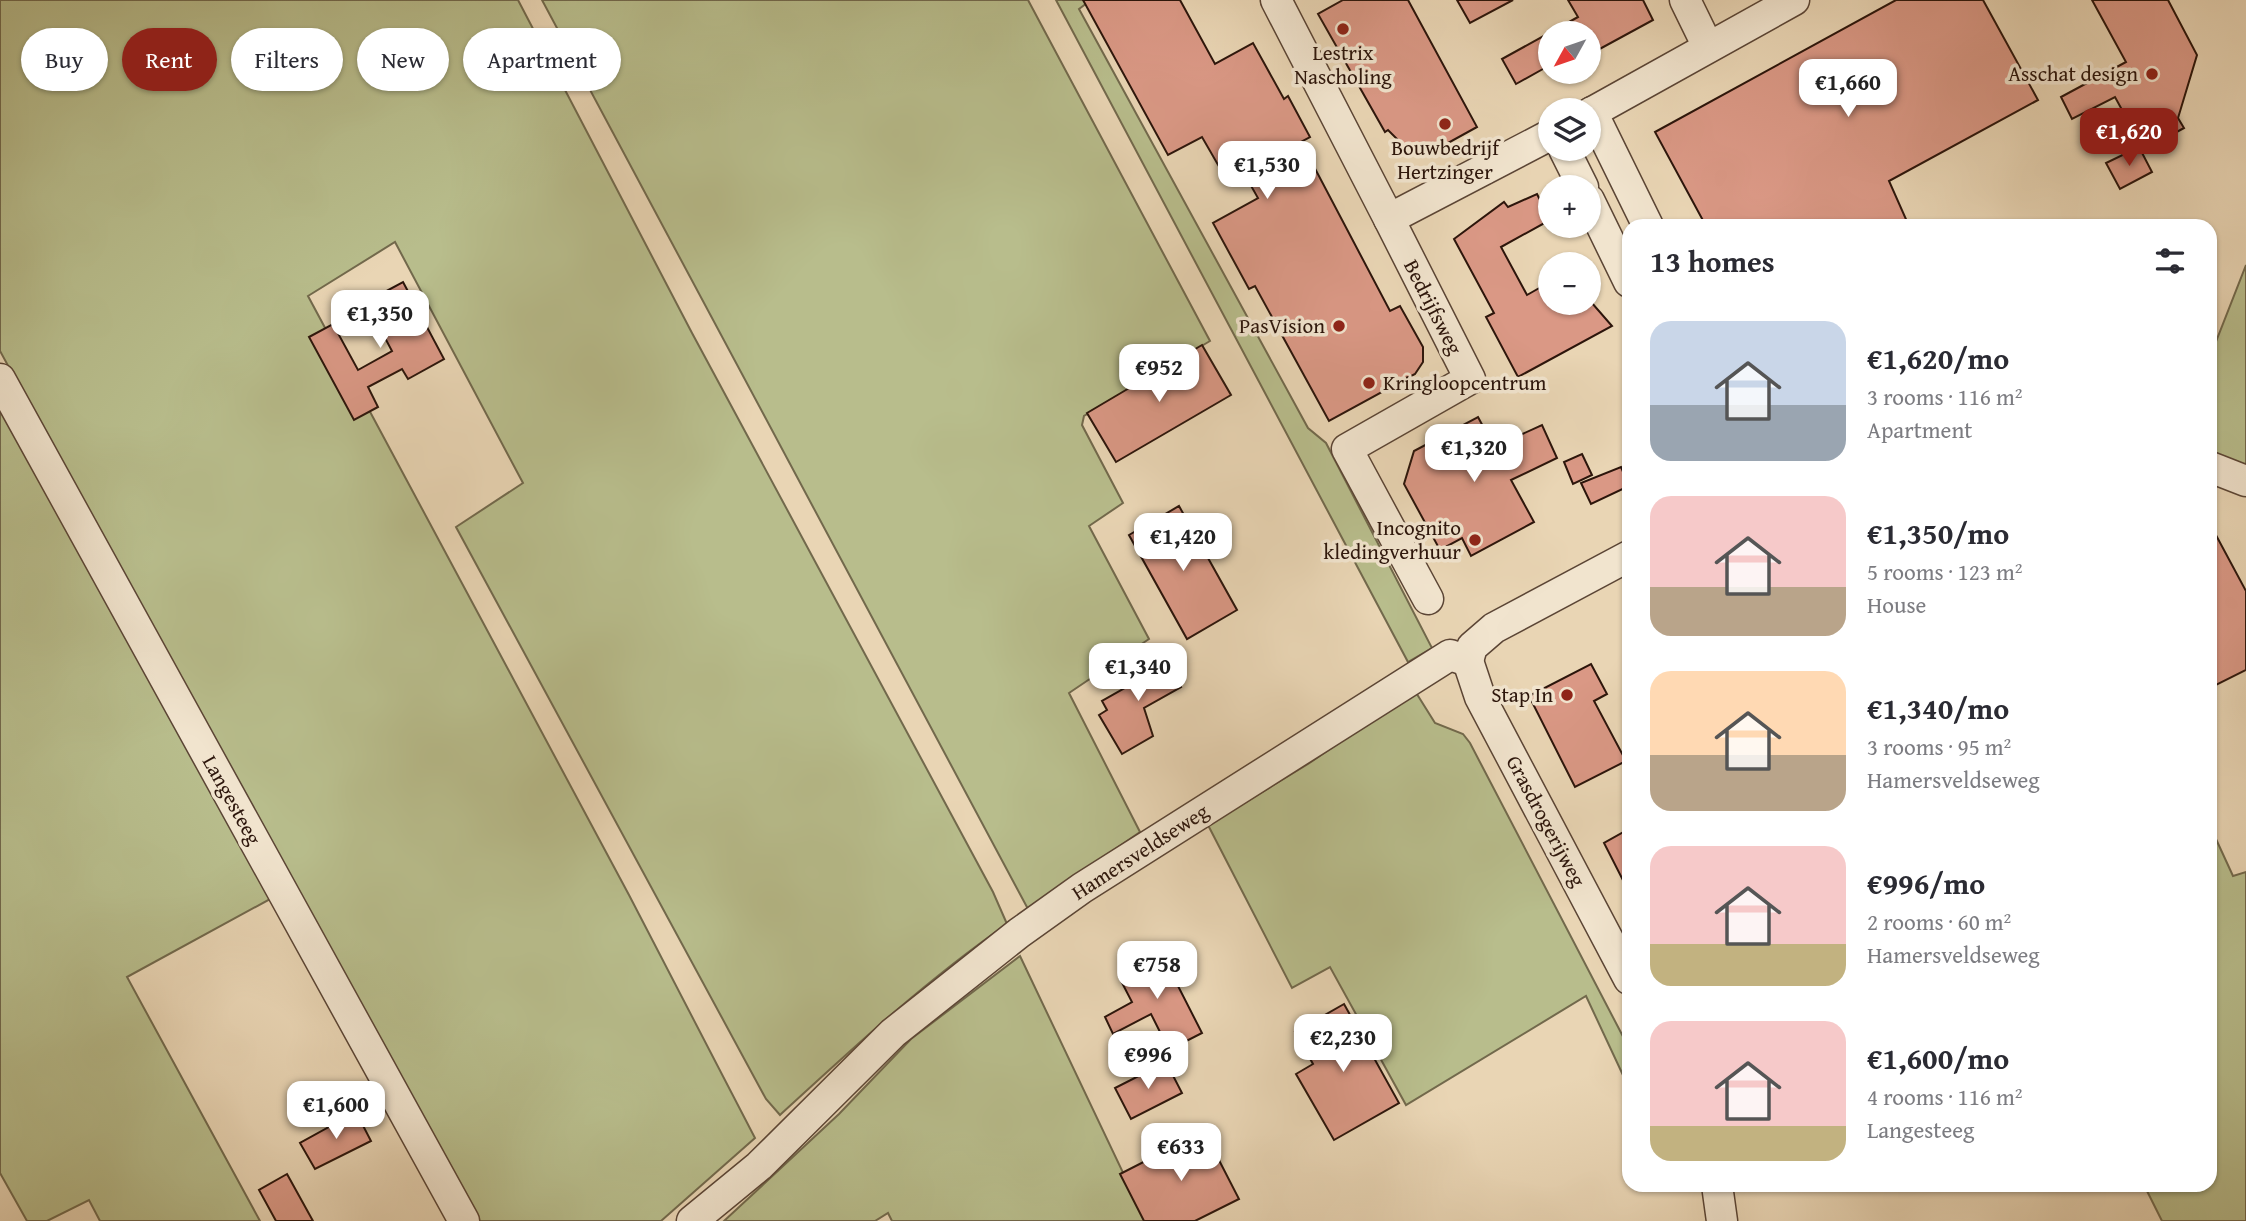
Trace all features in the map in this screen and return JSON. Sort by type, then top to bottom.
[{"type":"street","name":"Bedrijfsweg","points":[[1276,0],[1470,379],[1348,449],[1428,599]]},
{"type":"street","points":[[1685,0],[1708,47]]},
{"type":"street","points":[[1601,107],[1794,0]]},
{"type":"street","points":[[1601,134],[1644,219]]},
{"type":"street","points":[[1389,219],[1538,141]]},
{"type":"street","points":[[1601,225],[1622,268]]},
{"type":"street","name":"Langesteeg","points":[[0,379],[464,1221]]},
{"type":"street","points":[[2217,470],[2246,481]]},
{"type":"street","points":[[1468,661],[1472,647],[1494,628],[1622,560]]},
{"type":"street","name":"Hamersveldseweg","points":[[692,1221],[759,1166],[893,1033],[1018,933],[1093,881],[1450,654],[1468,661]]},
{"type":"street","name":"Grasdrogerijweg","points":[[1468,661],[1480,697],[1622,966]]},
{"type":"street","points":[[1718,1192],[1722,1221]]},
{"type":"green space","points":[[0,0],[518,0],[533,28],[463,28],[463,91],[566,91],[692,333],[993,892],[1007,924],[918,992],[780,1115],[766,1099],[456,527],[523,483],[395,242],[308,296],[629,895],[755,1138],[661,1221],[476,1221],[0,351]]},
{"type":"green space","points":[[542,0],[1028,0],[1210,341],[1084,416],[1082,425],[1123,503],[1089,526],[1149,639],[1069,693],[1140,832],[1028,909],[591,91],[621,91],[621,28],[557,28]]},
{"type":"green space","points":[[1056,0],[1091,0],[1079,9],[1308,428],[1326,443],[1432,648],[1408,662]]},
{"type":"green space","points":[[2246,265],[2246,468],[2217,458],[2217,339]]},
{"type":"green space","points":[[0,402],[272,898],[127,977],[260,1221],[100,1221],[89,1200],[47,1221],[27,1221],[0,1173]]},
{"type":"green space","points":[[1415,691],[1435,723],[1463,734],[1622,1035],[1622,1073],[1586,996],[1406,1105],[1330,967],[1292,988],[1208,825],[1308,764]]},
{"type":"green space","points":[[2217,841],[2233,876],[2246,872],[2246,1221],[2162,1221],[2148,1192],[2217,1192]]},
{"type":"green space","points":[[1020,956],[1146,1221],[892,1221],[888,1213],[875,1221],[724,1221],[839,1114],[911,1039]]},
{"type":"building","points":[[1083,0],[1180,0],[1215,64],[1253,43],[1284,99],[1288,96],[1310,137],[1301,142],[1390,311],[1400,306],[1423,347],[1423,362],[1415,374],[1329,421],[1255,286],[1249,289],[1213,223],[1258,198],[1237,161],[1221,170],[1202,137],[1168,155]]},
{"type":"building","points":[[1343,0],[1408,0],[1477,127],[1439,148],[1437,146],[1409,151],[1388,130],[1385,132],[1318,14]]},
{"type":"building","points":[[1457,0],[1513,0],[1470,23]]},
{"type":"building","points":[[1568,0],[1643,0],[1653,20],[1601,48],[1601,21],[1571,21],[1578,17]]},
{"type":"building","points":[[1896,0],[1983,0],[2038,100],[1889,181],[1906,219],[1702,219],[1655,132]]},
{"type":"building","points":[[2092,0],[2168,0],[2197,55],[2178,118],[2184,128],[2144,150],[2115,97],[2072,119],[2061,97],[2126,62]]},
{"type":"building","points":[[1538,39],[1538,72],[1516,84],[1502,59]]},
{"type":"building","points":[[2139,147],[2152,172],[2120,189],[2106,163]]},
{"type":"building","points":[[1537,194],[1538,196],[1538,227],[1501,247],[1527,295],[1538,289],[1538,315],[1601,313],[1612,326],[1518,377],[1486,317],[1494,313],[1454,239],[1504,202],[1508,207]]},
{"type":"building","points":[[403,282],[444,359],[408,379],[402,369],[368,387],[378,407],[354,420],[309,337],[333,324],[358,370],[392,351],[366,302]]},
{"type":"building","points":[[1202,345],[1231,395],[1116,462],[1087,413]]},
{"type":"building","points":[[1478,417],[1494,447],[1542,425],[1557,458],[1511,480],[1534,522],[1471,556],[1462,538],[1440,550],[1404,484],[1414,451]]},
{"type":"building","points":[[1582,454],[1592,475],[1573,484],[1564,462]]},
{"type":"building","points":[[1621,467],[1622,469],[1622,489],[1591,504],[1581,483]]},
{"type":"building","points":[[1179,506],[1237,610],[1187,639],[1129,535]]},
{"type":"building","points":[[2217,537],[2246,591],[2246,670],[2217,684]]},
{"type":"building","points":[[1161,651],[1181,687],[1144,708],[1153,736],[1122,754],[1099,715],[1107,710],[1102,701],[1144,677],[1137,664]]},
{"type":"building","points":[[1591,664],[1607,694],[1594,701],[1622,754],[1622,763],[1575,787],[1529,696]]},
{"type":"building","points":[[1622,833],[1622,878],[1604,843]]},
{"type":"building","points":[[1172,950],[1186,982],[1178,986],[1202,1033],[1169,1050],[1151,1014],[1113,1034],[1105,1017],[1132,1002],[1119,977]]},
{"type":"building","points":[[1344,1004],[1399,1103],[1334,1140],[1296,1074],[1313,1064],[1295,1032]]},
{"type":"building","points":[[1166,1062],[1182,1093],[1131,1119],[1115,1088]]},
{"type":"building","points":[[356,1112],[371,1141],[315,1169],[300,1143]]},
{"type":"building","points":[[1204,1131],[1239,1199],[1195,1221],[1144,1221],[1120,1174]]},
{"type":"building","points":[[287,1174],[313,1221],[276,1221],[259,1190]]},
{"type":"place","name":"Lestrix Nascholing","points":[[1343,29]]},
{"type":"place","name":"Asschat design","points":[[2152,74]]},
{"type":"place","name":"Bouwbedrijf Hertzinger","points":[[1445,124]]},
{"type":"place","name":"PasVision","points":[[1339,326]]},
{"type":"place","name":"Kringloopcentrum","points":[[1369,383]]},
{"type":"place","name":"Incognito kledingverhuur","points":[[1475,540]]},
{"type":"place","name":"Stap In","points":[[1567,695]]}]
